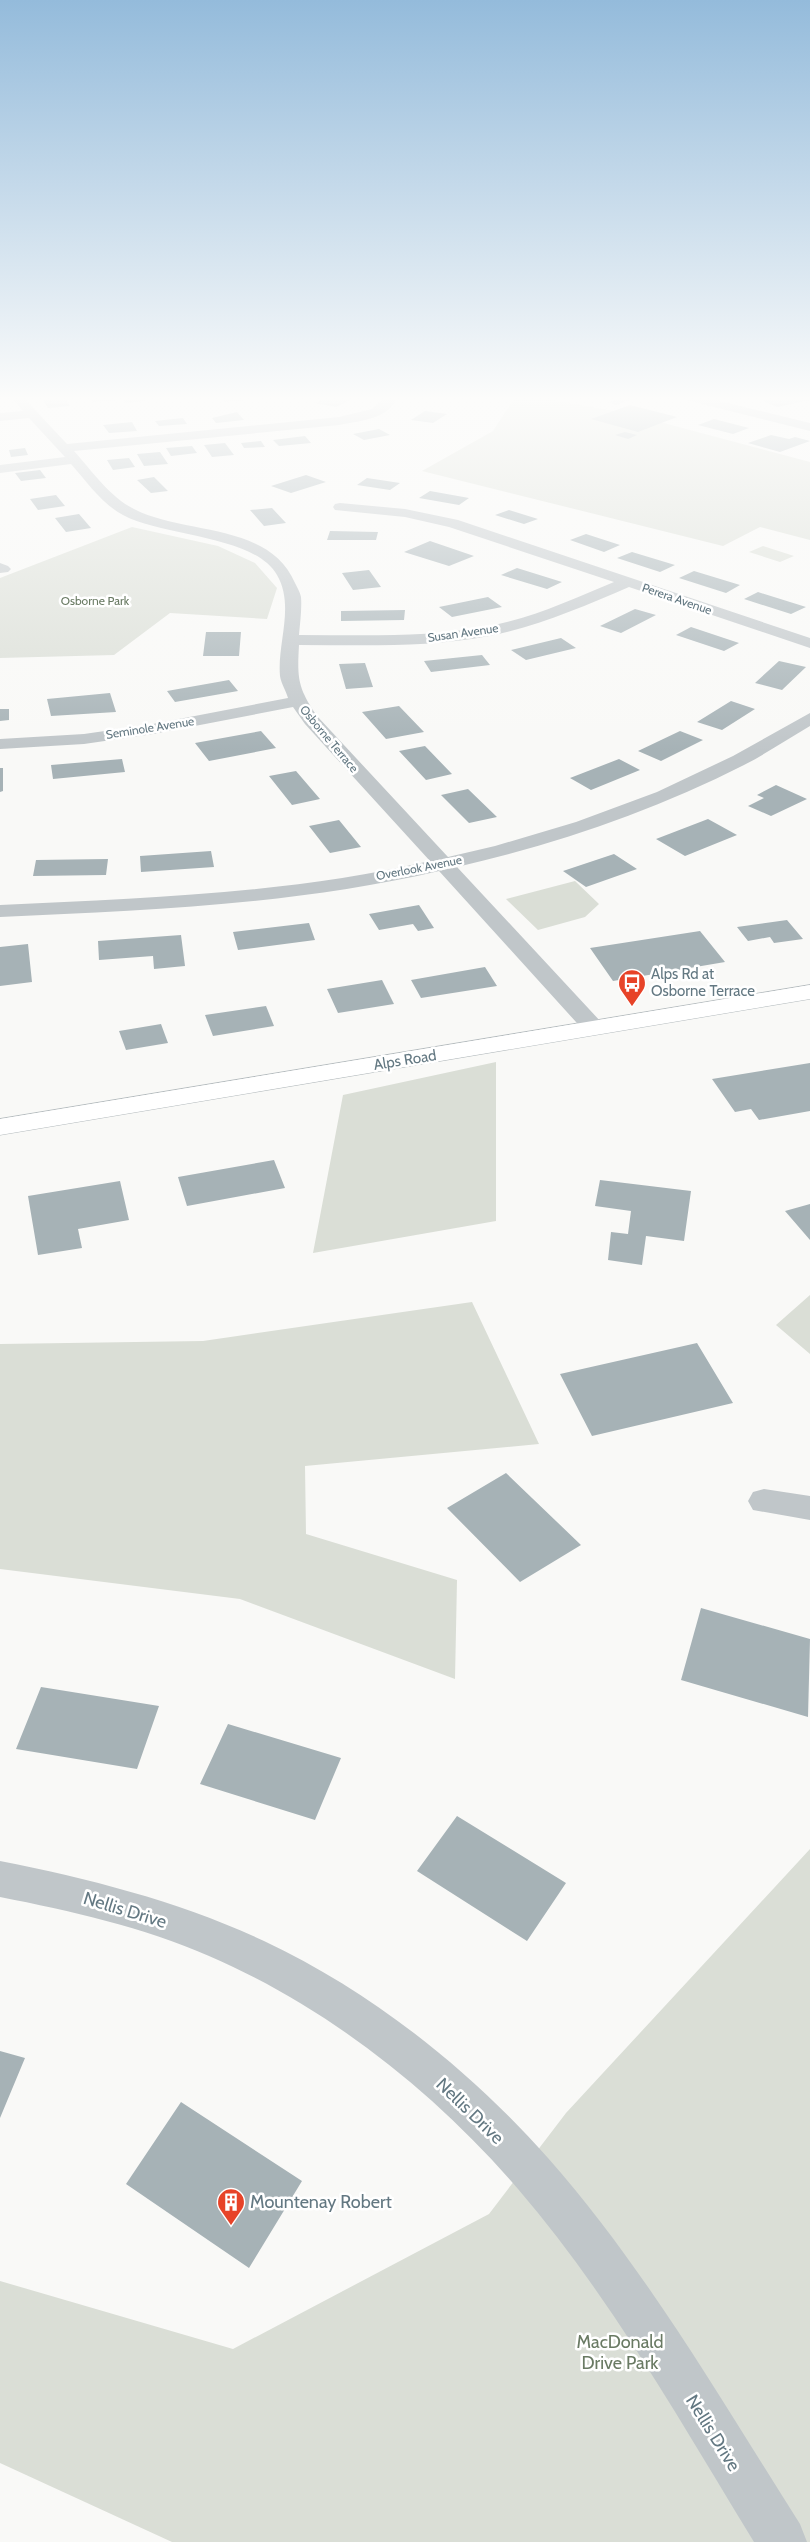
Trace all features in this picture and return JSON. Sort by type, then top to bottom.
[{"type":"main road","name":"Alps Road","points":[[0,1127],[810,992]]},
{"type":"street","name":"Osborne Terrace","points":[[135,516],[160,524],[242,544],[275,562],[286,575],[293,595],[289,677],[298,701],[311,720],[441,864],[594,1028]]},
{"type":"street","name":"Perera Avenue","points":[[418,516],[453,523],[810,643]]},
{"type":"street","name":"Susan Avenue","points":[[290,640],[422,639],[490,631],[541,618],[628,582]]},
{"type":"street","name":"Seminole Avenue","points":[[0,744],[84,739],[153,729],[298,701]]},
{"type":"street","name":"Overlook Avenue","points":[[0,911],[167,904],[243,896],[319,886],[441,864],[546,838],[646,804],[740,761],[810,718]]},
{"type":"street","points":[[764,1501],[810,1508]]},
{"type":"street","name":"Nellis Drive","points":[[0,1879],[112,1903],[178,1926],[250,1955],[314,1990],[392,2043],[450,2089],[510,2150],[563,2209],[630,2302],[782,2542]]},
{"type":"green space","points":[[601,516],[810,516],[810,540],[760,527],[723,546]]},
{"type":"green space","name":"Osborne Park","points":[[132,527],[218,546],[255,563],[277,588],[267,619],[170,613],[114,655],[0,658],[0,578]]},
{"type":"green space","points":[[763,546],[794,556],[780,562],[749,552]]},
{"type":"green space","points":[[575,881],[599,904],[585,917],[538,930],[506,899]]},
{"type":"green space","points":[[496,1062],[496,1221],[313,1253],[343,1095]]},
{"type":"green space","points":[[810,1295],[810,1354],[776,1325]]},
{"type":"green space","points":[[472,1302],[539,1444],[305,1466],[306,1534],[457,1580],[455,1679],[240,1599],[0,1569],[0,1344],[203,1341]]},
{"type":"green space","name":"MacDonald Drive Park","points":[[810,1849],[810,2542],[172,2542],[0,2463],[0,2281],[233,2349],[489,2214],[566,2113]]},
{"type":"building","points":[[80,516],[91,528],[66,532],[55,518]]},
{"type":"building","points":[[255,516],[279,516],[286,523],[264,526]]},
{"type":"building","points":[[497,516],[527,516],[538,519],[524,524]]},
{"type":"building","points":[[330,531],[378,532],[376,540],[327,540]]},
{"type":"building","points":[[586,534],[620,545],[604,552],[570,540]]},
{"type":"building","points":[[430,541],[474,556],[449,566],[404,552]]},
{"type":"building","points":[[632,552],[675,565],[660,572],[617,558]]},
{"type":"building","points":[[517,568],[562,582],[547,589],[501,575]]},
{"type":"building","points":[[369,570],[381,587],[353,590],[342,573]]},
{"type":"building","points":[[694,571],[740,585],[726,593],[679,578]]},
{"type":"building","points":[[758,592],[806,607],[791,614],[744,599]]},
{"type":"building","points":[[488,597],[502,607],[452,617],[439,607]]},
{"type":"building","points":[[635,609],[656,615],[621,633],[600,626]]},
{"type":"building","points":[[405,610],[404,620],[341,621],[341,611]]},
{"type":"building","points":[[691,627],[739,643],[724,651],[676,635]]},
{"type":"building","points":[[206,632],[241,632],[239,656],[203,656]]},
{"type":"building","points":[[561,638],[576,648],[526,660],[511,650]]},
{"type":"building","points":[[482,655],[490,665],[431,672],[424,661]]},
{"type":"building","points":[[779,661],[806,667],[782,690],[755,683]]},
{"type":"building","points":[[365,663],[373,687],[346,689],[339,664]]},
{"type":"building","points":[[229,680],[238,691],[175,702],[167,691]]},
{"type":"building","points":[[110,693],[116,712],[51,716],[47,699]]},
{"type":"building","points":[[731,701],[755,709],[722,730],[697,722]]},
{"type":"building","points":[[399,706],[424,732],[386,739],[362,712]]},
{"type":"building","points":[[0,709],[9,709],[9,720],[0,721]]},
{"type":"building","points":[[261,731],[276,748],[209,761],[195,743]]},
{"type":"building","points":[[680,731],[703,740],[661,761],[638,751]]},
{"type":"building","points":[[425,746],[452,774],[426,780],[399,751]]},
{"type":"building","points":[[122,759],[125,772],[53,779],[51,765]]},
{"type":"building","points":[[619,759],[640,770],[591,790],[570,778]]},
{"type":"building","points":[[0,768],[3,768],[3,791],[0,792]]},
{"type":"building","points":[[296,771],[320,799],[292,805],[269,776]]},
{"type":"building","points":[[776,785],[807,799],[771,816],[748,806],[764,798],[757,795]]},
{"type":"building","points":[[468,789],[497,817],[469,823],[441,795]]},
{"type":"building","points":[[708,819],[737,835],[685,856],[656,839]]},
{"type":"building","points":[[339,820],[361,847],[330,853],[309,826]]},
{"type":"building","points":[[211,851],[214,867],[141,872],[140,856]]},
{"type":"building","points":[[614,854],[637,869],[586,887],[563,871]]},
{"type":"building","points":[[108,859],[106,875],[33,876],[36,860]]},
{"type":"building","points":[[419,905],[434,928],[418,931],[413,924],[379,930],[369,914]]},
{"type":"building","points":[[787,920],[803,939],[774,943],[770,937],[748,941],[737,927]]},
{"type":"building","points":[[309,923],[315,940],[238,950],[233,932]]},
{"type":"building","points":[[700,931],[725,962],[613,981],[590,948]]},
{"type":"building","points":[[181,935],[185,966],[154,969],[153,956],[99,960],[98,941]]},
{"type":"building","points":[[28,944],[32,982],[0,986],[0,947]]},
{"type":"building","points":[[485,967],[497,986],[421,998],[411,980]]},
{"type":"building","points":[[382,980],[394,1004],[338,1013],[327,989]]},
{"type":"building","points":[[266,1006],[274,1026],[213,1036],[205,1015]]},
{"type":"building","points":[[161,1024],[168,1043],[126,1050],[119,1031]]},
{"type":"building","points":[[810,1063],[810,1111],[759,1120],[751,1109],[735,1112],[712,1079]]},
{"type":"building","points":[[274,1160],[285,1188],[187,1206],[178,1177]]},
{"type":"building","points":[[600,1180],[691,1191],[684,1241],[646,1236],[642,1265],[608,1260],[611,1232],[628,1234],[631,1211],[595,1206]]},
{"type":"building","points":[[120,1181],[129,1220],[78,1229],[82,1248],[38,1255],[28,1196]]},
{"type":"building","points":[[810,1204],[810,1240],[785,1211]]},
{"type":"building","points":[[697,1343],[733,1403],[592,1436],[560,1374]]},
{"type":"building","points":[[506,1473],[581,1545],[520,1582],[447,1508]]},
{"type":"building","points":[[701,1608],[810,1639],[808,1717],[681,1680]]},
{"type":"building","points":[[41,1687],[159,1706],[137,1769],[16,1749]]},
{"type":"building","points":[[228,1724],[341,1758],[315,1820],[200,1784]]},
{"type":"building","points":[[457,1816],[566,1883],[527,1941],[417,1871]]},
{"type":"building","points":[[0,2051],[25,2058],[0,2118]]},
{"type":"building","name":"Mountenay Robert","points":[[181,2102],[302,2181],[249,2268],[126,2184]]},
{"type":"place","name":"Alps Rd at Osborne Terrace","points":[[632,1007]]},
{"type":"place","name":"Mountenay Robert","points":[[231,2226]]}]
